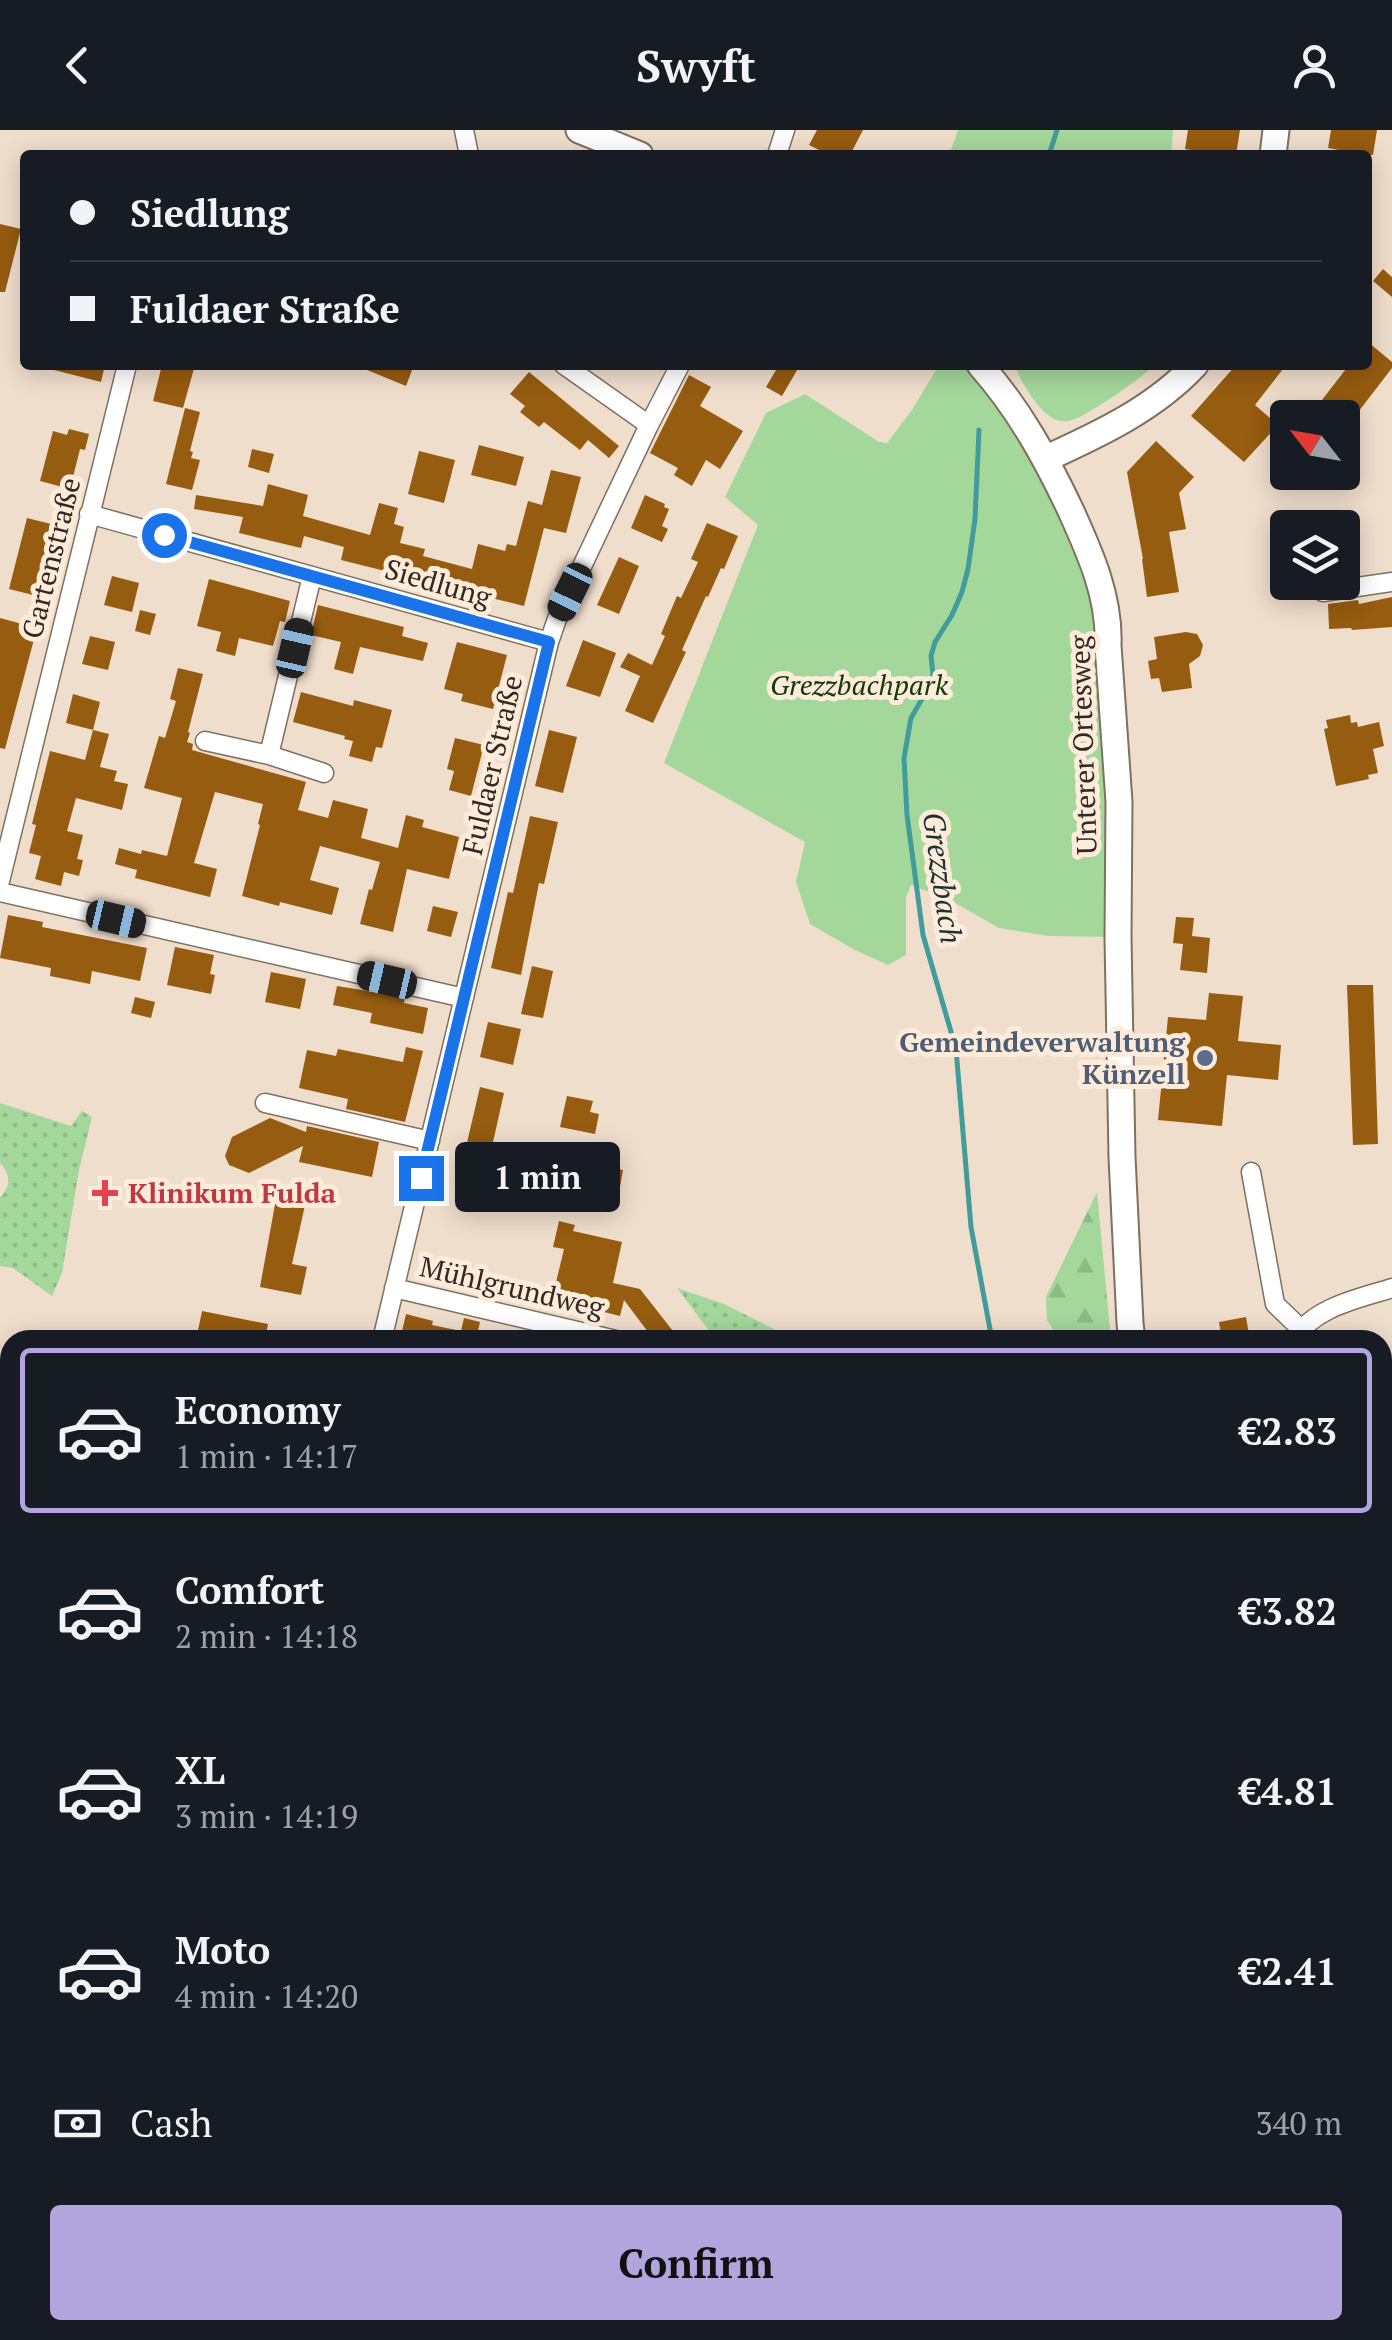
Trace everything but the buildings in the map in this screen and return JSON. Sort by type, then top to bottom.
[{"type":"main road","points":[[579,130],[628,150]]},
{"type":"main road","name":"Unterer Ortesweg","points":[[984,370],[1008,398],[1047,458],[1096,567],[1109,625],[1119,802],[1122,1157],[1131,1330]]},
{"type":"main road","points":[[1047,458],[1106,431],[1155,400],[1190,370]]},
{"type":"street","name":"Gartenstraße","points":[[0,880],[125,370]]},
{"type":"street","points":[[571,370],[649,425]]},
{"type":"street","name":"Fuldaer Straße","points":[[384,1330],[549,642],[677,370]]},
{"type":"street","name":"Siedlung","points":[[89,514],[549,642]]},
{"type":"street","points":[[269,756],[312,576]]},
{"type":"street","points":[[1360,587],[1392,582]]},
{"type":"street","points":[[205,741],[324,773]]},
{"type":"street","points":[[0,892],[464,998]]},
{"type":"street","points":[[265,1103],[430,1141]]},
{"type":"street","points":[[1251,1172],[1275,1304],[1294,1330]]},
{"type":"street","name":"Mühlgrundweg","points":[[394,1288],[573,1330]]},
{"type":"street","points":[[1302,1330],[1333,1307],[1392,1288]]},
{"type":"green space","points":[[958,130],[1173,130],[1171,150],[951,150]]},
{"type":"green space","name":"Grezzbachpark","points":[[936,370],[982,370],[1096,567],[1118,937],[1048,936],[999,928],[950,900],[911,885],[906,897],[906,955],[888,965],[810,924],[796,882],[805,842],[664,763],[758,525],[725,497],[766,413],[805,394],[879,442],[887,443]]},
{"type":"green space","points":[[1017,370],[1149,370],[1105,402],[1067,421],[1051,417],[1025,386]]},
{"type":"green space","points":[[0,1103],[71,1126],[82,1111],[92,1117],[62,1273],[52,1296],[13,1268],[0,1266],[0,1197],[8,1180],[0,1163]]},
{"type":"green space","points":[[1097,1192],[1110,1330],[1053,1330],[1047,1320],[1046,1297]]},
{"type":"green space","points":[[677,1288],[724,1304],[776,1330],[708,1330]]},
{"type":"waterway","name":"Grezzbach","points":[[1051,150],[1057,130]]},
{"type":"waterway","name":"Grezzbach","points":[[979,430],[975,519],[968,569],[952,615],[935,642],[931,656],[933,675],[911,718],[904,758],[907,815],[923,935],[956,1049],[971,1227],[990,1330]]},
{"type":"place","name":"Gemeindeverwaltung Künzell","points":[[1205,1058]]},
{"type":"place","name":"Klinikum Fulda","points":[[105,1193]]},
{"type":"route","points":[[164,535],[549,642],[421,1178]]}]
